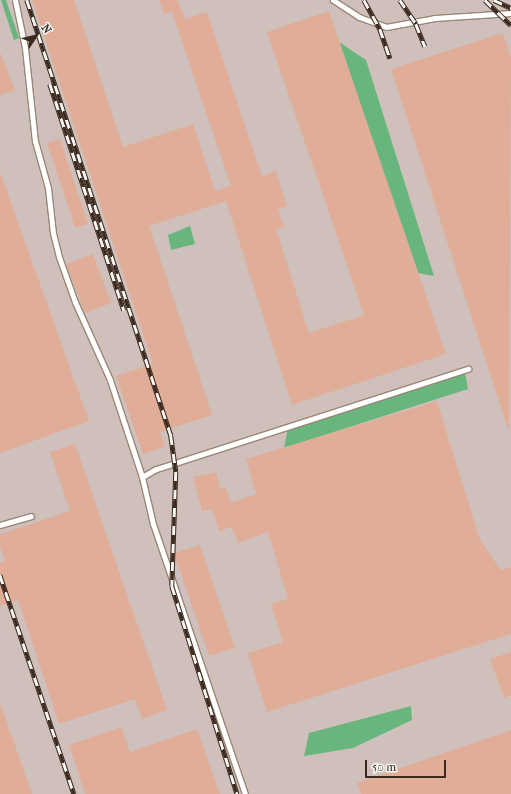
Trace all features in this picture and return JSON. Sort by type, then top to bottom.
[{"type":"lane","points":[[15,0],[25,48],[35,141],[48,188],[53,233],[59,257],[74,302],[110,380],[142,477],[153,524],[245,794]]},
{"type":"lane","points":[[333,0],[359,17],[386,27],[435,18],[511,13]]},
{"type":"lane","points":[[142,477],[156,469],[468,369]]},
{"type":"lane","points":[[0,525],[31,516]]},
{"type":"shaded area","points":[[0,0],[511,0],[511,794],[0,794]]},
{"type":"green space","points":[[1,0],[6,0],[19,38],[14,40]]},
{"type":"green space","points":[[339,42],[366,60],[434,276],[418,273]]},
{"type":"green space","points":[[190,226],[195,244],[171,250],[168,235]]},
{"type":"green space","points":[[464,367],[468,389],[284,448],[288,428]]},
{"type":"green space","points":[[411,706],[412,720],[353,748],[304,756],[309,733]]},
{"type":"building","points":[[32,0],[74,0],[123,147],[193,124],[215,191],[231,186],[172,12],[164,14],[159,0],[177,0],[185,19],[207,12],[262,176],[276,171],[287,206],[278,209],[284,227],[276,229],[309,333],[364,315],[267,32],[329,11],[446,354],[292,405],[226,201],[149,226],[212,415],[160,432],[165,447],[143,454],[116,376],[153,364]]},
{"type":"building","points":[[503,33],[511,58],[509,432],[391,69]]},
{"type":"building","points":[[0,52],[15,90],[0,95]]},
{"type":"building","points":[[60,139],[88,224],[75,228],[47,143]]},
{"type":"building","points":[[0,172],[89,421],[0,453]]},
{"type":"building","points":[[93,254],[111,303],[85,313],[66,264]]},
{"type":"building","points":[[437,401],[480,540],[501,570],[511,567],[511,634],[267,712],[248,653],[283,642],[271,604],[288,599],[268,532],[238,543],[232,527],[219,531],[212,509],[202,511],[193,477],[216,472],[220,489],[226,488],[231,503],[256,494],[246,459]]},
{"type":"building","points":[[75,444],[167,710],[142,719],[135,699],[59,724],[18,600],[0,606],[0,562],[5,561],[0,547],[0,534],[70,511],[50,452]]},
{"type":"building","points":[[200,545],[235,648],[209,656],[174,553]]},
{"type":"building","points":[[511,652],[511,695],[504,698],[490,659]]},
{"type":"building","points":[[1,705],[32,794],[0,794]]},
{"type":"building","points":[[121,727],[130,752],[197,729],[220,794],[85,794],[69,745]]},
{"type":"building","points":[[511,730],[511,794],[361,794],[357,783]]},
{"type":"railway","points":[[27,0],[171,436],[176,472],[172,586],[237,794]]},
{"type":"railway","points":[[364,0],[380,29],[390,58]]},
{"type":"railway","points":[[400,0],[416,24],[425,46]]},
{"type":"railway","points":[[485,0],[511,25]]},
{"type":"railway","points":[[494,0],[511,8]]},
{"type":"railway","points":[[50,84],[124,310]]},
{"type":"railway","points":[[0,575],[74,794]]}]
